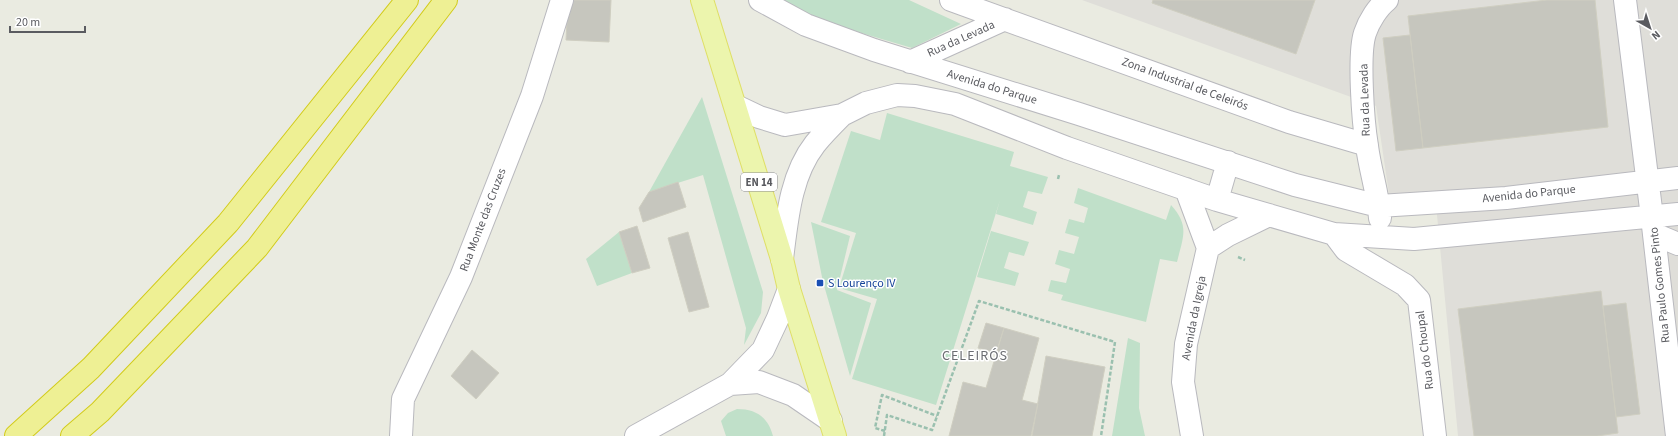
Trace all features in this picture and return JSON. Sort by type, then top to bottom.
[{"type":"highway","points":[[16,436],[90,368],[228,223],[407,0]]},
{"type":"highway","points":[[72,436],[100,412],[257,248],[446,0]]},
{"type":"main road","name":"EN 14","points":[[702,0],[736,106],[782,259],[789,289],[833,429]]},
{"type":"street","name":"Rua Monte das Cruzes","points":[[401,436],[403,399],[461,277],[532,96],[562,0]]},
{"type":"street","name":"Avenida do Parque","points":[[760,0],[806,25],[910,62],[1228,162],[1295,185],[1379,206],[1506,198],[1678,178]]},
{"type":"street","name":"Rua da Levada","points":[[951,0],[1004,19]]},
{"type":"street","name":"Rua da Levada","points":[[1379,206],[1366,145],[1362,70],[1365,33],[1381,6],[1388,0]]},
{"type":"street","points":[[1625,0],[1648,181]]},
{"type":"street","name":"Rua da Levada","points":[[910,62],[1004,19]]},
{"type":"street","name":"Zona Industrial de Celeirós","points":[[1004,19],[1289,122],[1366,145]]},
{"type":"street","points":[[736,106],[759,117],[786,125],[842,115],[866,103],[897,96],[915,96],[955,104],[1067,148],[1217,200],[1334,234],[1414,239],[1653,226],[1678,214]]},
{"type":"street","points":[[782,259],[790,199],[801,171],[814,145],[842,115]]},
{"type":"street","points":[[1217,200],[1228,162]]},
{"type":"street","name":"Rua Paulo Gomes Pinto","points":[[1648,181],[1677,436]]},
{"type":"street","points":[[1186,189],[1208,248],[1228,235],[1269,215]]},
{"type":"street","points":[[1379,206],[1381,237]]},
{"type":"street","points":[[1653,226],[1678,244]]},
{"type":"street","name":"Rua do Choupal","points":[[1334,234],[1346,250],[1405,285],[1419,300],[1435,436]]},
{"type":"street","name":"Avenida da Igreja","points":[[1192,436],[1183,374],[1186,344],[1208,248]]},
{"type":"street","points":[[636,436],[730,384],[762,350],[778,318],[789,289]]},
{"type":"street","points":[[730,384],[760,382],[793,395],[833,429]]},
{"type":"path","points":[[1058,179],[1059,175]]},
{"type":"path","points":[[884,436],[886,415],[932,430],[979,301],[1115,342],[1101,436]]},
{"type":"path","points":[[885,431],[875,428],[882,395],[937,416]]},
{"type":"shaded area","points":[[1082,0],[1678,0],[1678,436],[1458,436],[1435,194],[1389,194],[1376,106]]},
{"type":"green space","points":[[779,0],[909,0],[961,24],[912,48],[814,19]]},
{"type":"green space","points":[[702,97],[763,292],[761,313],[744,345],[746,328],[703,175],[649,192]]},
{"type":"green space","points":[[887,113],[1014,152],[1010,166],[1048,177],[1042,194],[1028,191],[1023,207],[1037,212],[1033,225],[996,214],[1000,200],[936,405],[852,379],[877,299],[839,288],[856,233],[821,222],[851,131],[880,140]]},
{"type":"green space","points":[[1078,188],[1166,220],[1171,205],[1181,219],[1183,226],[1183,239],[1177,262],[1160,259],[1146,322],[1061,300],[1063,295],[1048,291],[1051,280],[1066,283],[1070,269],[1055,264],[1059,250],[1074,254],[1079,237],[1065,233],[1069,219],[1084,223],[1088,208],[1074,203]]},
{"type":"green space","points":[[811,222],[850,236],[837,290],[871,303],[850,376],[823,282]]},
{"type":"green space","points":[[991,231],[1029,242],[1024,256],[1009,252],[1004,268],[1019,273],[1015,286],[977,277]]},
{"type":"green space","points":[[619,232],[632,273],[597,286],[586,259]]},
{"type":"green space","points":[[1128,338],[1140,343],[1139,408],[1145,436],[1112,436]]},
{"type":"green space","points":[[737,409],[744,409],[760,415],[768,424],[773,436],[726,436],[721,421],[728,413]]},
{"type":"building","points":[[568,0],[611,0],[609,42],[566,40]]},
{"type":"building","points":[[1153,0],[1315,0],[1296,54],[1152,3]]},
{"type":"building","points":[[1547,0],[1595,0],[1608,127],[1423,148],[1408,16]]},
{"type":"building","points":[[1410,35],[1423,148],[1396,151],[1383,38]]},
{"type":"building","points":[[678,182],[686,207],[643,222],[639,208],[649,192]]},
{"type":"building","points":[[637,226],[650,268],[632,273],[619,232]]},
{"type":"building","points":[[688,232],[709,307],[689,312],[668,238]]},
{"type":"building","points":[[1601,291],[1618,433],[1597,436],[1474,436],[1458,309]]},
{"type":"building","points":[[1626,303],[1640,414],[1616,417],[1603,306]]},
{"type":"building","points":[[986,323],[1004,328],[996,353],[978,348]]},
{"type":"building","points":[[1004,328],[1039,338],[1022,400],[1038,404],[1031,436],[949,436],[963,382],[986,388]]},
{"type":"building","points":[[472,350],[499,373],[476,399],[451,376]]},
{"type":"building","points":[[1046,356],[1105,367],[1092,436],[1032,436]]},
{"type":"place","name":"S Lourenço IV","points":[[820,283]]},
{"type":"district","name":"CELEIRÓS","points":[[975,356]]}]
